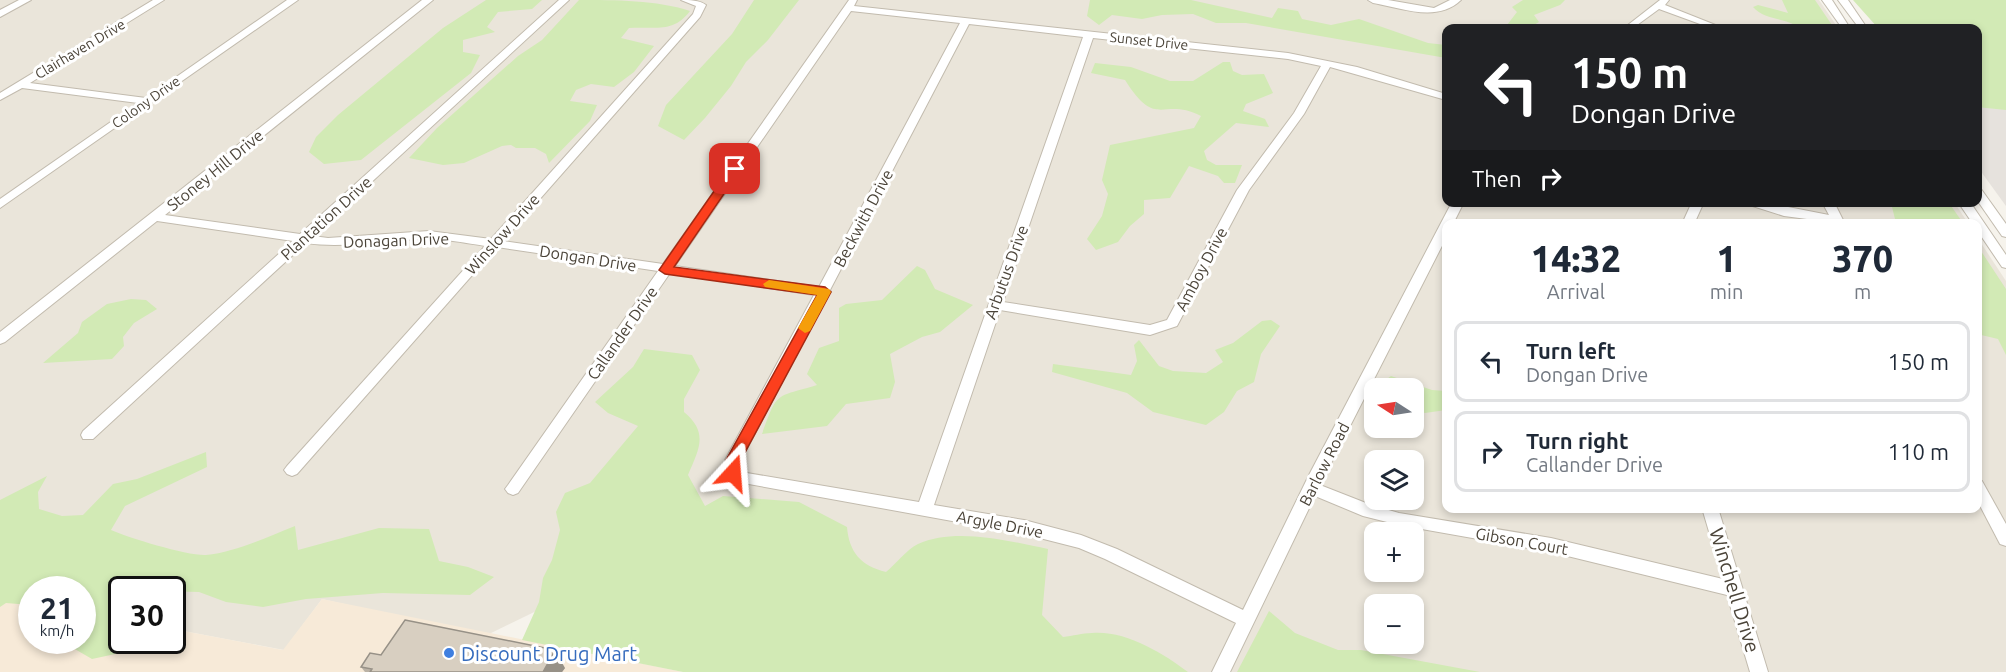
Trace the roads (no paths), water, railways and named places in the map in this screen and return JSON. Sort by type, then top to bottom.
[{"type":"street","points":[[0,14],[27,0]]},
{"type":"street","name":"Clairhaven Drive","points":[[0,97],[159,0]]},
{"type":"street","name":"Colony Drive","points":[[0,204],[293,0]]},
{"type":"street","name":"Stoney Hill Drive","points":[[0,339],[428,0]]},
{"type":"street","name":"Plantation Drive","points":[[88,435],[564,0]]},
{"type":"street","name":"Winslow Drive","points":[[292,470],[697,15],[701,5],[688,0]]},
{"type":"street","points":[[1373,0],[1438,11],[1456,0]]},
{"type":"street","points":[[1827,0],[1843,24]]},
{"type":"street","points":[[1843,0],[1860,24]]},
{"type":"street","points":[[1634,24],[1663,3],[1709,24]]},
{"type":"street","name":"Sunset Drive","points":[[850,4],[966,21],[1263,52],[1327,63],[1388,78],[1442,96]]},
{"type":"street","name":"Callander Drive","points":[[513,489],[850,4]]},
{"type":"street","name":"Beckwith Drive","points":[[737,477],[731,467],[733,460],[825,292],[966,21]]},
{"type":"street","name":"Arbutus Drive","points":[[924,510],[1089,34]]},
{"type":"street","name":"Amboy Drive","points":[[995,305],[1150,330],[1172,323],[1243,190],[1299,114],[1327,63]]},
{"type":"street","points":[[20,85],[147,101]]},
{"type":"street","points":[[1982,198],[2006,232]]},
{"type":"street","points":[[1765,207],[1822,219]]},
{"type":"street","name":"Donagan Drive","points":[[156,217],[336,242],[429,235],[493,243]]},
{"type":"street","points":[[1982,226],[2002,253],[2006,264]]},
{"type":"street","name":"Barlow Road","points":[[1221,672],[1311,488],[1442,235]]},
{"type":"street","name":"Dongan Drive","points":[[493,243],[825,292]]},
{"type":"street","name":"Argyle Drive","points":[[737,477],[1024,528],[1080,542],[1111,554],[1247,620]]},
{"type":"street","name":"Gibson Court","points":[[1311,488],[1369,511],[1399,519],[1551,545],[1734,589]]},
{"type":"street","points":[[1982,494],[2006,539]]},
{"type":"street","name":"Winchell Drive","points":[[1711,513],[1759,672]]},
{"type":"place","name":"Discount Drug Mart","points":[[449,653]]}]
